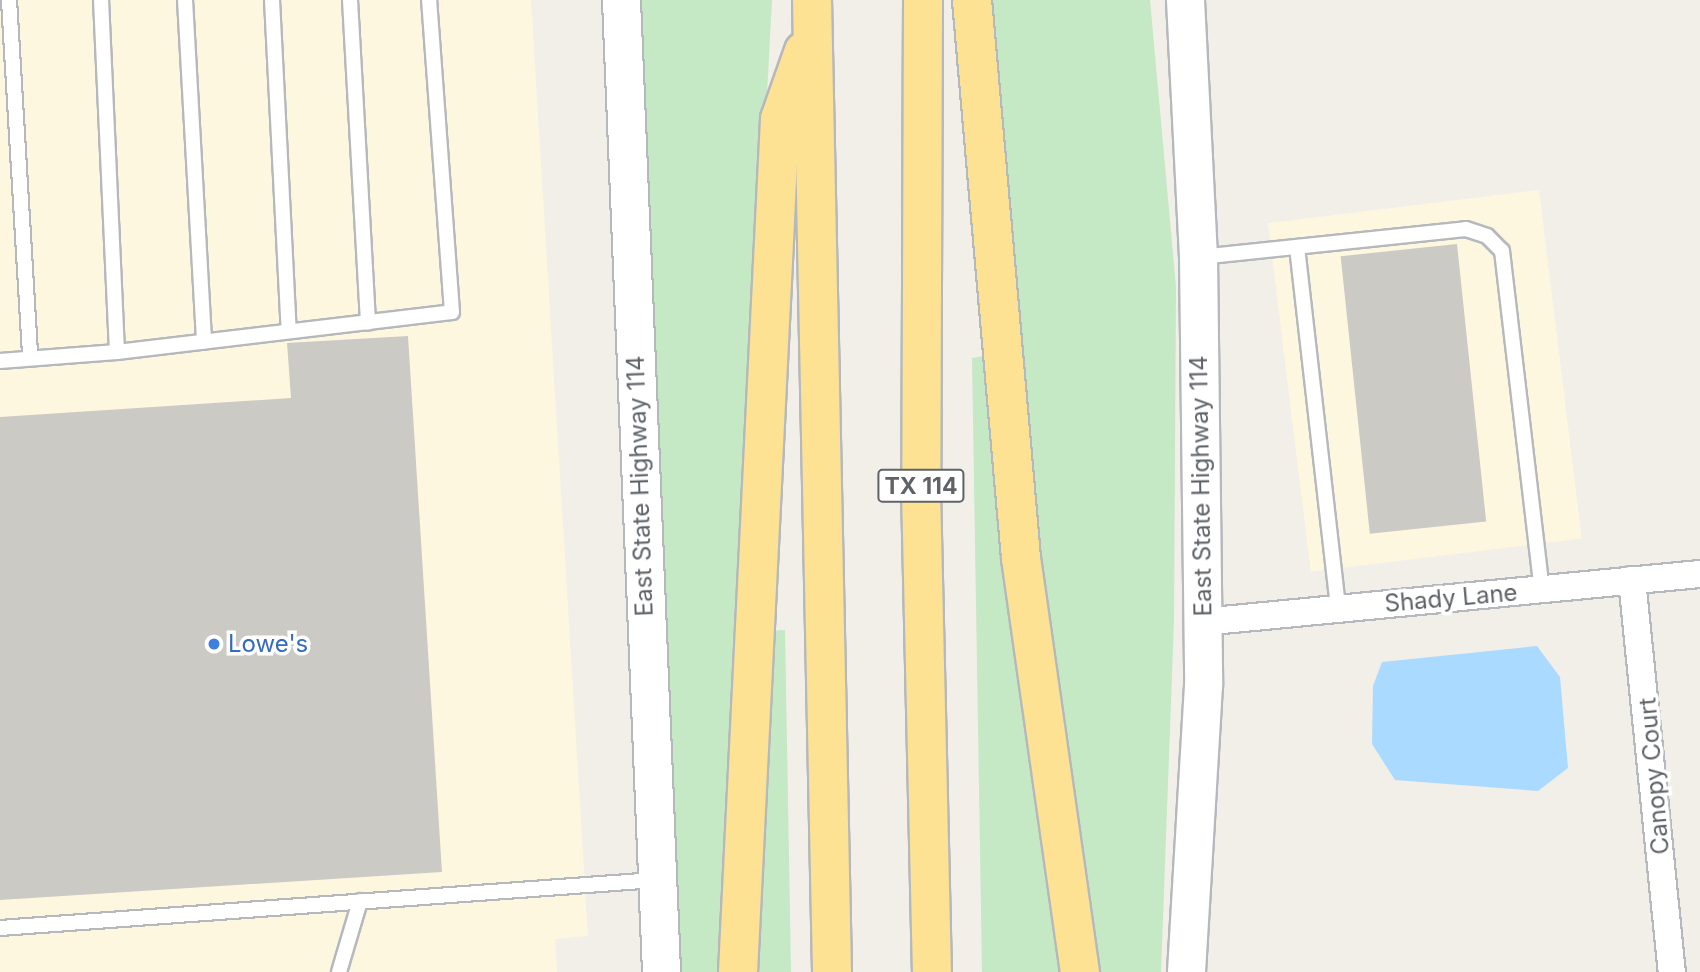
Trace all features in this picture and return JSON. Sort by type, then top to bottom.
[{"type":"highway","name":"TX 114","points":[[923,0],[921,490],[932,972]]},
{"type":"highway","points":[[972,0],[1021,558],[1080,972]]},
{"type":"highway","points":[[738,972],[780,119],[812,15]]},
{"type":"highway","points":[[812,15],[832,972]]},
{"type":"main road","name":"East State Highway 114","points":[[621,0],[661,972]]},
{"type":"main road","name":"East State Highway 114","points":[[1185,0],[1198,257],[1202,622],[1186,972]]},
{"type":"street","name":"Shady Lane","points":[[1202,622],[1700,574]]},
{"type":"street","name":"Canopy Court","points":[[1632,580],[1672,972]]},
{"type":"lane","points":[[9,0],[30,358]]},
{"type":"lane","points":[[101,0],[117,352]]},
{"type":"lane","points":[[185,0],[204,341]]},
{"type":"lane","points":[[272,0],[289,331]]},
{"type":"lane","points":[[350,0],[368,322]]},
{"type":"lane","points":[[0,360],[117,352],[452,312],[429,0]]},
{"type":"lane","points":[[1198,257],[1466,229],[1487,236],[1502,251],[1542,589]]},
{"type":"lane","points":[[1297,247],[1338,608]]},
{"type":"lane","points":[[0,928],[657,880]]},
{"type":"lane","points":[[339,972],[360,901]]},
{"type":"shaded area","points":[[0,0],[531,0],[588,936],[555,939],[557,972],[0,972]]},
{"type":"shaded area","points":[[1539,190],[1582,538],[1311,572],[1268,223]]},
{"type":"green space","points":[[640,0],[772,0],[720,972],[678,972]]},
{"type":"green space","points":[[986,0],[1150,0],[1176,287],[1174,620],[1161,972],[1097,972],[1030,489]]},
{"type":"green space","points":[[985,356],[1073,972],[982,972],[972,358]]},
{"type":"green space","points":[[785,630],[791,972],[749,972],[768,631]]},
{"type":"water","points":[[1537,646],[1560,677],[1568,768],[1538,791],[1395,780],[1372,744],[1373,686],[1382,662]]},
{"type":"building","points":[[1457,244],[1486,521],[1370,534],[1341,256]]},
{"type":"building","name":"Lowe's","points":[[408,336],[442,872],[0,900],[0,417],[291,398],[287,343]]},
{"type":"place","name":"Lowe's","points":[[214,644]]}]
